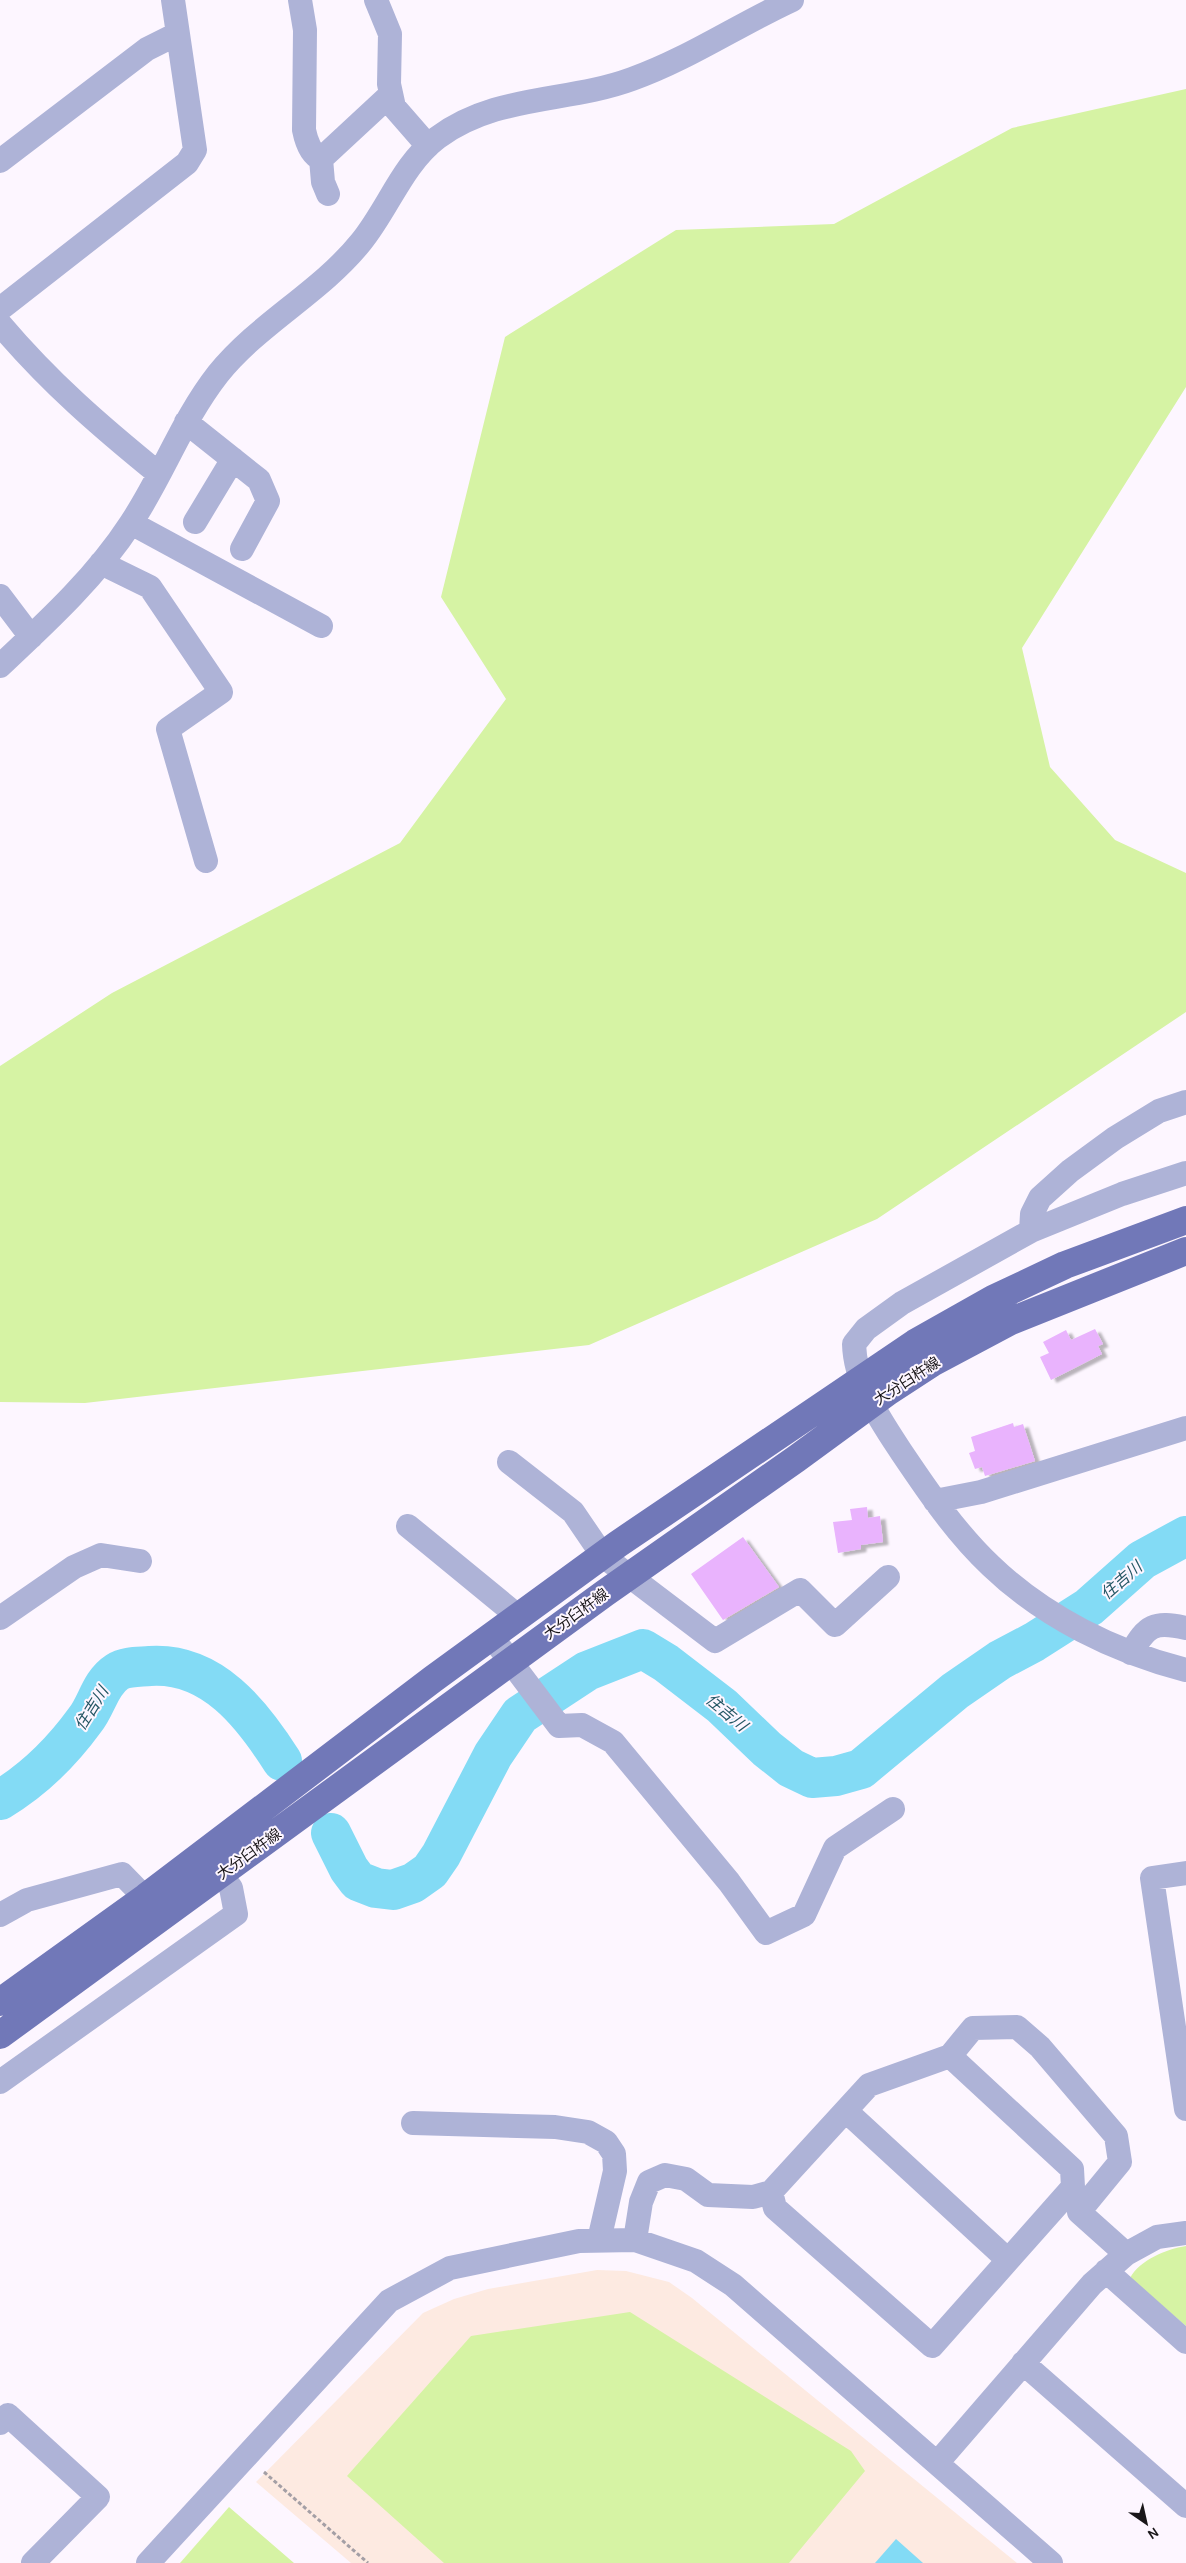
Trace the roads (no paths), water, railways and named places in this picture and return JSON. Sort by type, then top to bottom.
[{"type":"main road","name":"大分臼杵線","points":[[0,2002],[155,1907],[221,1874],[630,1576],[867,1391],[915,1343],[993,1299],[1065,1265],[1186,1220]]},
{"type":"main road","name":"大分臼杵線","points":[[0,2035],[155,1907],[205,1852],[602,1556],[867,1391],[932,1363],[1011,1321],[1186,1251]]},
{"type":"street","points":[[0,309],[187,163],[195,150],[173,0]]},
{"type":"street","points":[[300,0],[305,30],[304,130],[306,140],[317,157],[321,159]]},
{"type":"street","points":[[376,0],[390,34],[390,95],[394,107],[428,146]]},
{"type":"street","points":[[0,666],[31,637],[101,564],[131,523],[160,474],[198,400],[240,349],[266,324],[338,266],[363,240],[409,167],[428,146],[464,121],[504,105],[630,80],[679,60],[792,0]]},
{"type":"street","points":[[0,162],[147,49],[178,34]]},
{"type":"street","points":[[321,159],[390,95]]},
{"type":"street","points":[[321,159],[323,182],[328,194]]},
{"type":"street","points":[[0,324],[38,368],[68,397],[160,474]]},
{"type":"street","points":[[186,422],[259,480],[268,501],[242,549]]},
{"type":"street","points":[[195,522],[233,459]]},
{"type":"street","points":[[131,523],[321,626]]},
{"type":"street","points":[[101,564],[150,587],[220,692],[168,729],[206,861]]},
{"type":"street","points":[[0,596],[31,637]]},
{"type":"street","points":[[1031,1231],[1032,1214],[1040,1198],[1070,1171],[1159,1111],[1186,1102]]},
{"type":"street","points":[[1186,1173],[1122,1194],[1031,1231],[902,1303],[866,1329],[854,1344],[867,1391],[896,1444],[935,1501],[961,1534],[992,1567],[1050,1610],[1094,1636],[1131,1653],[1186,1670]]},
{"type":"street","points":[[935,1501],[981,1492],[1186,1428]]},
{"type":"street","points":[[509,1462],[573,1512],[602,1556],[715,1642],[800,1590],[835,1625],[888,1577]]},
{"type":"street","points":[[408,1526],[519,1618]]},
{"type":"street","points":[[0,1618],[74,1567],[101,1555],[140,1561]]},
{"type":"street","points":[[1131,1653],[1145,1632],[1155,1625],[1166,1624],[1186,1628]]},
{"type":"street","points":[[492,1637],[550,1716],[560,1726],[582,1725],[613,1742],[729,1882],[766,1933],[804,1915],[835,1848],[893,1809]]},
{"type":"street","points":[[0,2082],[236,1914],[231,1888],[205,1852]]},
{"type":"street","points":[[1186,1873],[1152,1878],[1186,2109]]},
{"type":"street","points":[[0,1915],[27,1900],[122,1874],[155,1907]]},
{"type":"street","points":[[635,2240],[641,2202],[649,2182],[666,2175],[686,2180],[708,2194],[753,2197],[771,2192],[869,2085],[950,2056],[973,2028],[1018,2027],[1040,2047],[1116,2136],[1120,2162],[1079,2212],[1126,2254]]},
{"type":"street","points":[[771,2192],[775,2208],[932,2346],[1073,2187],[1072,2169],[950,2056]]},
{"type":"street","points":[[846,2111],[1008,2260]]},
{"type":"street","points":[[413,2123],[555,2127],[588,2132],[606,2142],[614,2154],[615,2171],[599,2240]]},
{"type":"street","points":[[938,2462],[1106,2270],[1126,2254],[1157,2237],[1186,2233]]},
{"type":"street","points":[[148,2563],[389,2301],[450,2268],[579,2241],[599,2240],[635,2240],[696,2261],[733,2285],[938,2462],[1051,2563]]},
{"type":"street","points":[[1106,2270],[1186,2342]]},
{"type":"street","points":[[1023,2364],[1186,2506]]},
{"type":"street","points":[[0,2423],[8,2415],[98,2497],[33,2563]]},
{"type":"water","points":[[896,2539],[923,2563],[875,2563]]},
{"type":"waterway","name":"住吉川","points":[[331,1833],[349,1869],[358,1881],[376,1888],[393,1890],[413,1883],[430,1871],[441,1855],[493,1755],[520,1715],[587,1671],[643,1649],[666,1663],[722,1706],[767,1749],[791,1768],[812,1778],[836,1776],[861,1769],[955,1691],[1000,1660],[1034,1642],[1089,1607],[1142,1560],[1186,1536]]},
{"type":"waterway","name":"住吉川","points":[[0,1800],[47,1765],[85,1720],[111,1677],[121,1670],[133,1667],[172,1667],[193,1673],[211,1682],[228,1694],[243,1709],[282,1761]]}]
